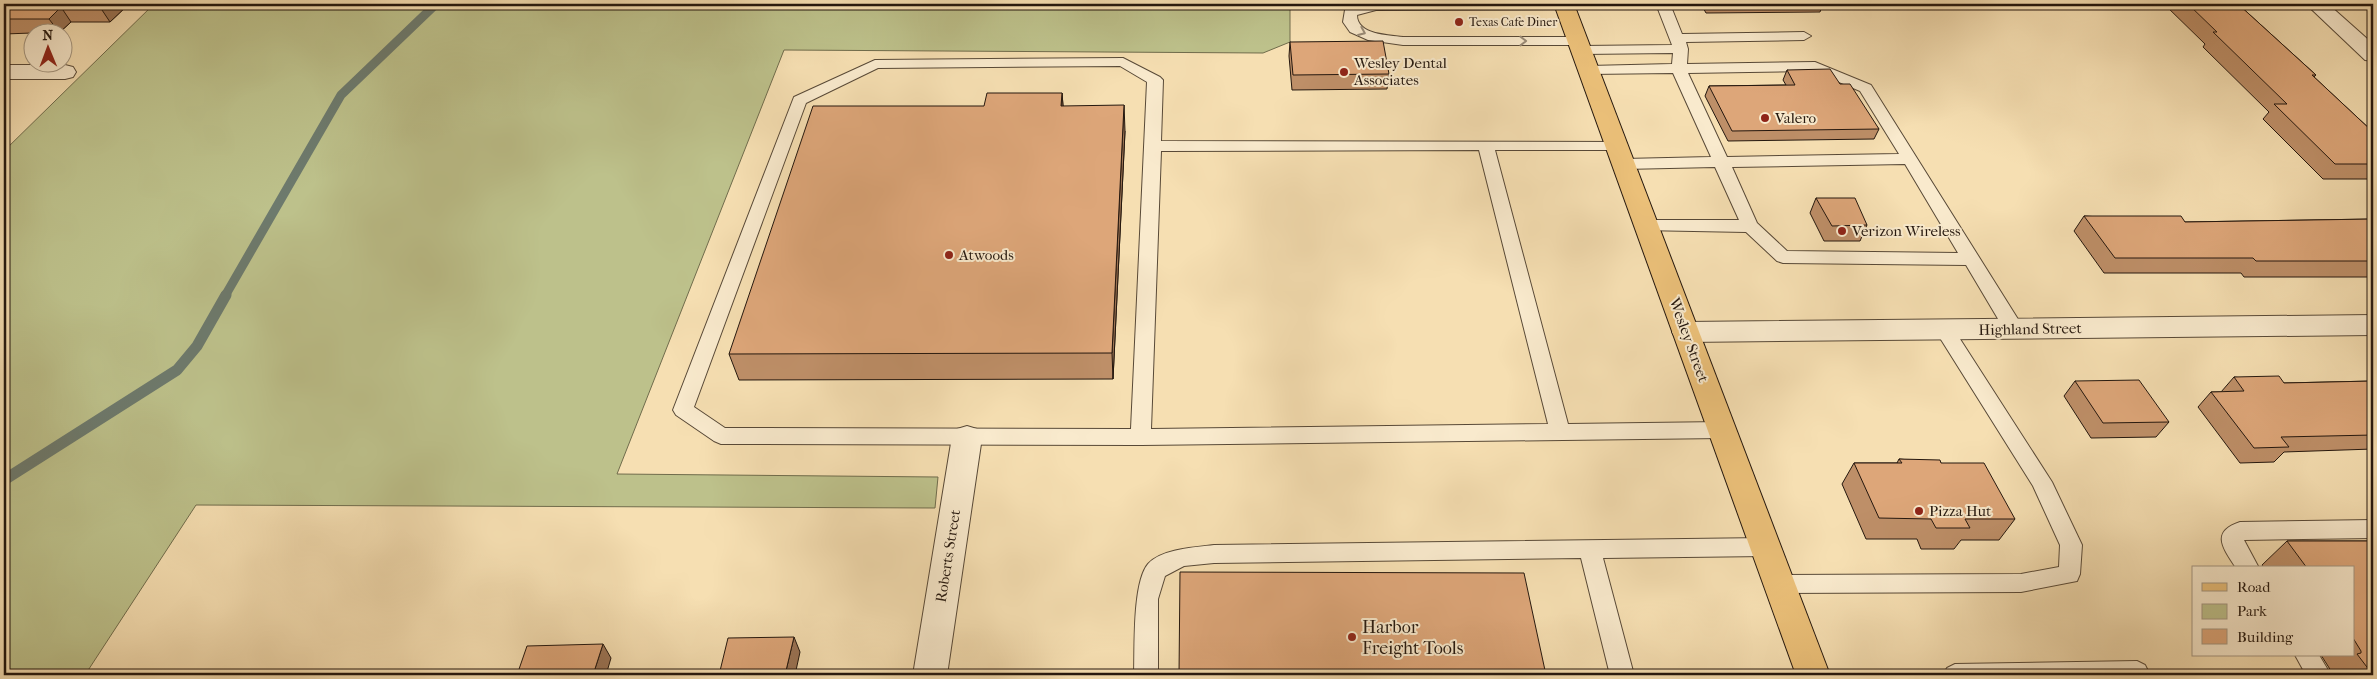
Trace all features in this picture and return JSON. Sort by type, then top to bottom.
[{"type":"main road","name":"Wesley Street","points":[[1565,4],[1814,675]]},
{"type":"street","points":[[2316,4],[2373,55]]},
{"type":"street","points":[[4,72],[22,72]]},
{"type":"street","name":"Highland Street","points":[[1686,332],[2373,325]]},
{"type":"street","name":"Roberts Street","points":[[930,675],[967,437]]},
{"type":"lane","points":[[1565,4],[1376,6],[1350,13],[1350,22],[1354,29],[1373,37],[1403,41],[1583,54],[1679,68],[1815,66],[1866,88],[2014,329]]},
{"type":"lane","points":[[1663,4],[1679,43],[1679,68],[1750,226],[1783,257],[1971,259]]},
{"type":"lane","points":[[1583,54],[1679,43],[1804,36]]},
{"type":"lane","points":[[1141,437],[1155,80],[1123,62],[875,64],[799,100],[683,410],[721,436],[1141,437],[1722,430]]},
{"type":"lane","points":[[1153,146],[1486,145],[1721,163],[1910,160]]},
{"type":"lane","points":[[1486,145],[1560,432]]},
{"type":"lane","points":[[1647,226],[1750,226]]},
{"type":"lane","points":[[1780,584],[2021,582],[2069,574],[2071,545],[2042,482],[1944,330]]},
{"type":"lane","points":[[2247,566],[2233,544],[2232,536],[2240,531],[2373,530]]},
{"type":"lane","points":[[1146,675],[1147,599],[1156,570],[1181,556],[1766,547]]},
{"type":"lane","points":[[1590,549],[1622,675]]},
{"type":"lane","points":[[2307,656],[2319,675]]},
{"type":"lane","points":[[1955,675],[2137,672],[2138,675]]},
{"type":"green space","points":[[154,4],[1290,4],[1290,42],[1263,53],[784,50],[617,474],[938,477],[935,508],[196,505],[85,675],[4,675],[4,151]]},
{"type":"building","points":[[4,4],[104,4],[100,7],[61,7],[49,19],[4,19]]},
{"type":"building","points":[[2188,4],[2238,4],[2316,75],[2312,75],[2373,132],[2373,164],[2335,164],[2274,104],[2287,104],[2213,32],[2217,32]]},
{"type":"building","points":[[1383,41],[1389,74],[1293,75],[1290,42]]},
{"type":"building","points":[[1830,69],[1840,84],[1850,84],[1879,129],[1732,131],[1709,86],[1795,85],[1787,70]]},
{"type":"building","name":"Atwoods","points":[[987,93],[1062,93],[1061,106],[1124,105],[1112,353],[729,354],[813,106],[984,106]]},
{"type":"building","points":[[1816,198],[1855,198],[1867,225],[1832,226]]},
{"type":"building","points":[[2084,216],[2181,216],[2185,222],[2373,219],[2373,261],[2256,261],[2253,258],[2115,258]]},
{"type":"building","points":[[2279,376],[2284,383],[2373,381],[2373,435],[2281,437],[2289,447],[2254,448],[2211,392],[2244,391],[2234,377]]},
{"type":"building","points":[[2139,380],[2169,422],[2103,423],[2075,381]]},
{"type":"building","points":[[1899,459],[1940,460],[1941,463],[1984,463],[2015,519],[1965,519],[1970,528],[1936,528],[1931,519],[1879,518],[1854,463],[1902,463]]},
{"type":"building","points":[[2287,541],[2373,541],[2373,675],[2357,654],[2361,653],[2361,651],[2354,640],[2354,566],[2306,566]]},
{"type":"building","name":"Harbor Freight Tools","points":[[1180,572],[1524,573],[1546,675],[1179,675]]},
{"type":"building","points":[[794,637],[785,675],[719,675],[728,638]]},
{"type":"building","points":[[603,644],[593,675],[517,675],[527,646]]},
{"type":"building","points":[[320,672],[319,675],[212,675],[212,674]]},
{"type":"waterway","points":[[225,296],[341,95],[436,4]]},
{"type":"waterway","points":[[4,480],[177,370],[197,346],[226,295]]},
{"type":"place","name":"Texas Cafe Diner","points":[[1459,22]]},
{"type":"place","name":"Wesley Dental Associates","points":[[1344,72]]},
{"type":"place","name":"Valero","points":[[1765,118]]},
{"type":"place","name":"Verizon Wireless","points":[[1842,231]]},
{"type":"place","name":"Atwoods","points":[[949,255]]},
{"type":"place","name":"Pizza Hut","points":[[1919,511]]},
{"type":"place","name":"Harbor Freight Tools","points":[[1352,637]]}]
